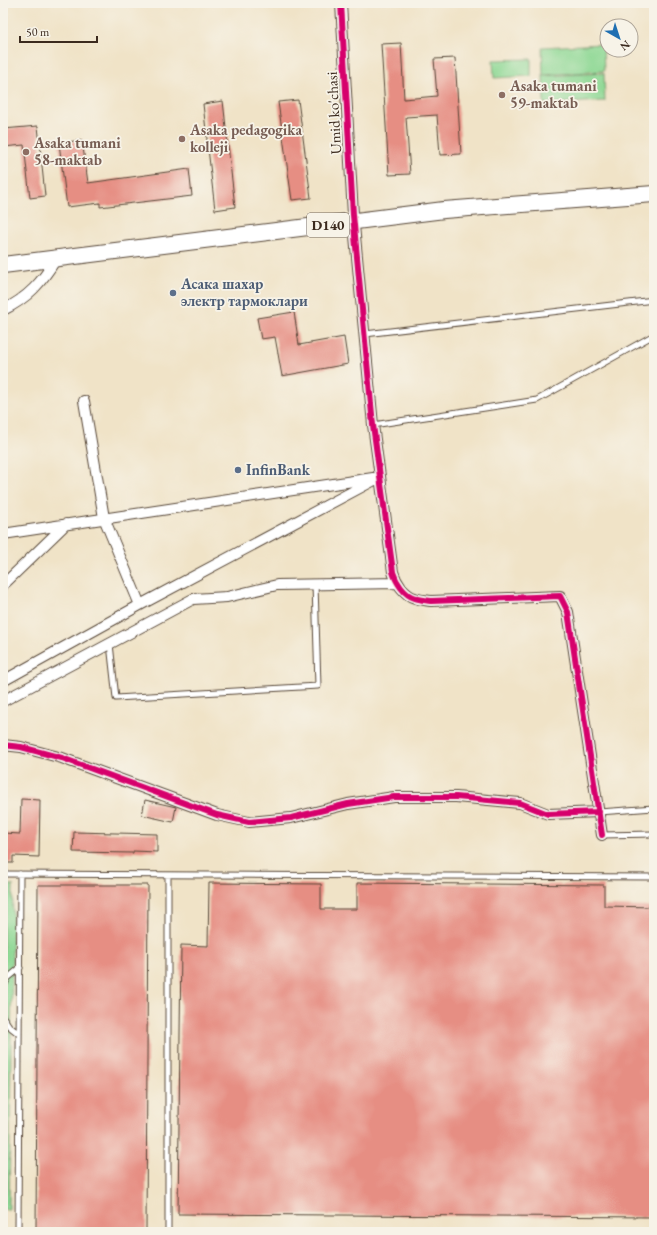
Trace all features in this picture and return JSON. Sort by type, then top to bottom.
[{"type":"main road","name":"D140","points":[[3,265],[444,210],[654,194]]},
{"type":"street","name":"Umid ko'chasi","points":[[341,3],[353,222],[373,425],[393,572],[398,584]]},
{"type":"street","points":[[3,310],[26,296],[40,282],[56,259]]},
{"type":"street","points":[[84,401],[104,518],[140,605]]},
{"type":"street","points":[[3,534],[380,477]]},
{"type":"street","points":[[3,681],[140,605],[380,477]]},
{"type":"street","points":[[3,585],[66,524]]},
{"type":"street","points":[[3,700],[193,599],[226,597],[277,585],[315,584],[398,584],[414,598],[431,601],[560,596],[568,612],[602,835]]},
{"type":"street","points":[[3,744],[21,747],[62,758],[217,815],[249,822],[291,818],[348,804],[394,797],[456,797],[520,803],[548,814],[599,812]]},
{"type":"lane","points":[[365,334],[654,300]]},
{"type":"lane","points":[[373,425],[537,400],[654,335]]},
{"type":"lane","points":[[110,643],[116,698],[318,686],[315,584]]},
{"type":"lane","points":[[599,812],[654,808]]},
{"type":"lane","points":[[602,835],[654,834]]},
{"type":"lane","points":[[3,874],[654,877]]},
{"type":"lane","points":[[18,1232],[20,874]]},
{"type":"lane","points":[[168,875],[168,1232]]},
{"type":"lane","points":[[3,988],[8,978],[20,968]]},
{"type":"lane","points":[[3,1017],[9,1026],[19,1034]]},
{"type":"green space","points":[[599,44],[599,58],[604,58],[604,71],[543,75],[542,47]]},
{"type":"green space","points":[[531,59],[531,76],[494,78],[493,60]]},
{"type":"green space","points":[[604,73],[605,101],[544,104],[543,76]]},
{"type":"green space","points":[[3,885],[13,885],[9,1209],[3,1209]]},
{"type":"building","points":[[401,43],[404,99],[437,96],[434,59],[455,58],[461,154],[440,155],[437,115],[406,117],[410,174],[389,175],[381,44]]},
{"type":"building","points":[[298,100],[311,198],[292,200],[278,102]]},
{"type":"building","points":[[223,101],[235,207],[215,210],[203,104]]},
{"type":"building","points":[[38,126],[45,196],[30,198],[24,145],[3,147],[3,129]]},
{"type":"building","points":[[82,140],[88,183],[189,169],[192,196],[100,207],[100,203],[67,207],[59,143]]},
{"type":"building","points":[[294,312],[299,345],[344,337],[348,364],[282,376],[275,337],[261,339],[257,318]]},
{"type":"building","points":[[21,799],[40,800],[39,857],[13,856],[13,863],[3,863],[3,833],[20,834]]},
{"type":"building","points":[[145,800],[176,807],[173,822],[142,815]]},
{"type":"building","points":[[74,832],[157,834],[157,852],[73,852]]},
{"type":"building","points":[[209,883],[321,884],[321,909],[357,909],[357,883],[604,885],[604,906],[654,907],[654,1217],[178,1214],[181,945],[208,946]]},
{"type":"building","points":[[38,885],[148,885],[146,1232],[36,1232]]},
{"type":"cycle path","points":[[341,3],[353,215],[373,425],[393,572],[398,584],[407,594],[423,600],[431,601],[560,596],[568,612],[602,835]]},
{"type":"cycle path","points":[[3,745],[21,747],[62,758],[217,815],[249,822],[291,818],[348,804],[394,797],[456,797],[520,803],[548,814],[599,812]]},
{"type":"place","name":"Asaka tumani 59-maktab","points":[[502,95]]},
{"type":"place","name":"Asaka pedagogika kolleji","points":[[182,139]]},
{"type":"place","name":"Asaka tumani 58-maktab","points":[[26,152]]},
{"type":"place","name":"Асака шахар электр тармоклари","points":[[173,293]]},
{"type":"place","name":"InfinBank","points":[[238,470]]}]
